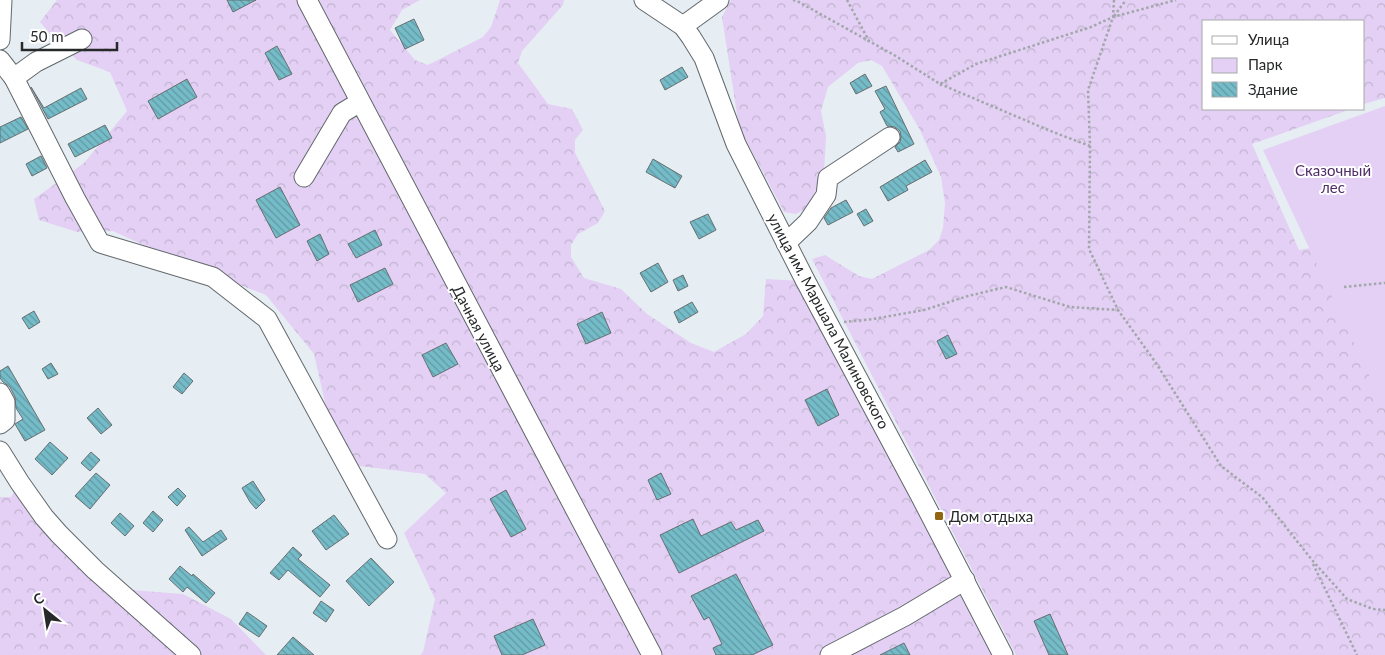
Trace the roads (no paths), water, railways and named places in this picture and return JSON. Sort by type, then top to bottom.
[{"type":"street","points":[[0,40],[2,0]]},
{"type":"street","name":"Дачная улица","points":[[307,0],[652,655]]},
{"type":"street","name":"улица им. Маршала Малиновского","points":[[644,0],[683,26],[704,58],[736,144],[828,324],[1004,655]]},
{"type":"street","points":[[683,26],[719,0]]},
{"type":"street","points":[[14,78],[36,62],[82,39]]},
{"type":"street","points":[[0,60],[14,78],[100,243],[213,277],[266,319],[387,540]]},
{"type":"street","points":[[304,177],[342,113],[360,102]]},
{"type":"street","points":[[786,243],[808,222],[826,195],[828,178],[890,137]]},
{"type":"street","points":[[0,393],[5,402],[5,420],[0,424]]},
{"type":"street","points":[[0,451],[25,490],[58,534],[95,570],[191,655]]},
{"type":"street","points":[[830,655],[905,616],[965,580]]},
{"type":"place","name":"Дом отдыха","points":[[939,516]]},
{"type":"park label","name":"Сказочный лес","points":[[1333,178]]}]
